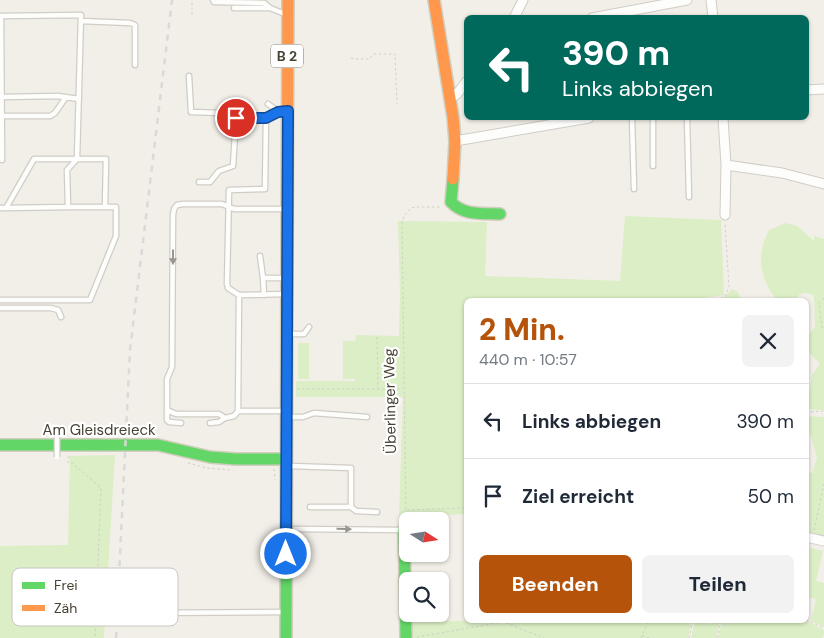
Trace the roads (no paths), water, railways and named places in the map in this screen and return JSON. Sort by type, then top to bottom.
[{"type":"street","name":"B 2","points":[[286,638],[287,208],[283,112],[288,0]]},
{"type":"street","points":[[434,0],[451,98],[455,141],[451,202],[454,207],[465,212],[500,214]]},
{"type":"street","points":[[516,15],[523,0]]},
{"type":"street","points":[[608,15],[687,0]]},
{"type":"street","points":[[711,0],[712,15]]},
{"type":"street","points":[[451,98],[464,84]]},
{"type":"street","points":[[809,90],[824,89]]},
{"type":"street","points":[[455,141],[577,120]]},
{"type":"street","points":[[722,120],[726,165],[725,216]]},
{"type":"street","points":[[726,165],[782,173],[824,184]]},
{"type":"street","name":"Am Gleisdreieck","points":[[0,445],[151,444],[210,457],[286,463]]},
{"type":"street","points":[[809,538],[824,541]]},
{"type":"street","points":[[405,562],[406,638]]},
{"type":"lane","points":[[213,0],[214,2],[264,2],[270,8]]},
{"type":"lane","points":[[234,8],[270,8],[287,15]]},
{"type":"lane","points":[[2,160],[1,16],[81,16],[77,159],[67,170],[68,207]]},
{"type":"lane","points":[[80,21],[130,23],[134,25],[135,65]]},
{"type":"lane","points":[[189,76],[191,112],[221,113],[236,118],[266,118],[283,112]]},
{"type":"lane","points":[[2,97],[66,97],[79,99]]},
{"type":"lane","points":[[2,116],[50,116],[55,113],[66,97]]},
{"type":"lane","points":[[268,104],[283,112]]},
{"type":"lane","points":[[199,182],[210,182],[219,171],[233,166],[236,118]]},
{"type":"lane","points":[[266,118],[265,189],[229,190],[227,284],[228,288],[239,295],[287,294]]},
{"type":"lane","points":[[632,120],[634,189]]},
{"type":"lane","points":[[653,120],[653,166]]},
{"type":"lane","points":[[687,120],[689,198]]},
{"type":"lane","points":[[6,208],[34,159],[106,159],[106,207]]},
{"type":"lane","points":[[181,423],[169,422],[167,420],[167,378],[172,367],[174,209],[177,205],[183,204],[218,204],[234,209],[287,208]]},
{"type":"lane","points":[[0,208],[116,207],[116,236],[90,300],[0,300]]},
{"type":"lane","points":[[260,256],[264,278],[264,295]]},
{"type":"lane","points":[[264,278],[287,278]]},
{"type":"lane","points":[[210,423],[219,422],[234,416],[238,411],[239,295]]},
{"type":"lane","points":[[0,308],[51,308],[58,310],[61,317]]},
{"type":"lane","points":[[286,334],[304,334],[309,327]]},
{"type":"lane","points":[[167,410],[176,414],[219,414],[225,418]]},
{"type":"lane","points":[[238,411],[303,417],[314,413],[367,417]]},
{"type":"lane","points":[[57,437],[57,457]]},
{"type":"lane","points":[[286,463],[351,468],[350,506]]},
{"type":"lane","points":[[310,507],[350,506],[356,512],[377,512]]},
{"type":"lane","points":[[295,528],[399,530]]},
{"type":"lane","points":[[178,613],[286,612]]},
{"type":"railway","points":[[119,568],[130,350],[172,0]]},
{"type":"railway","points":[[116,638],[117,626]]}]
